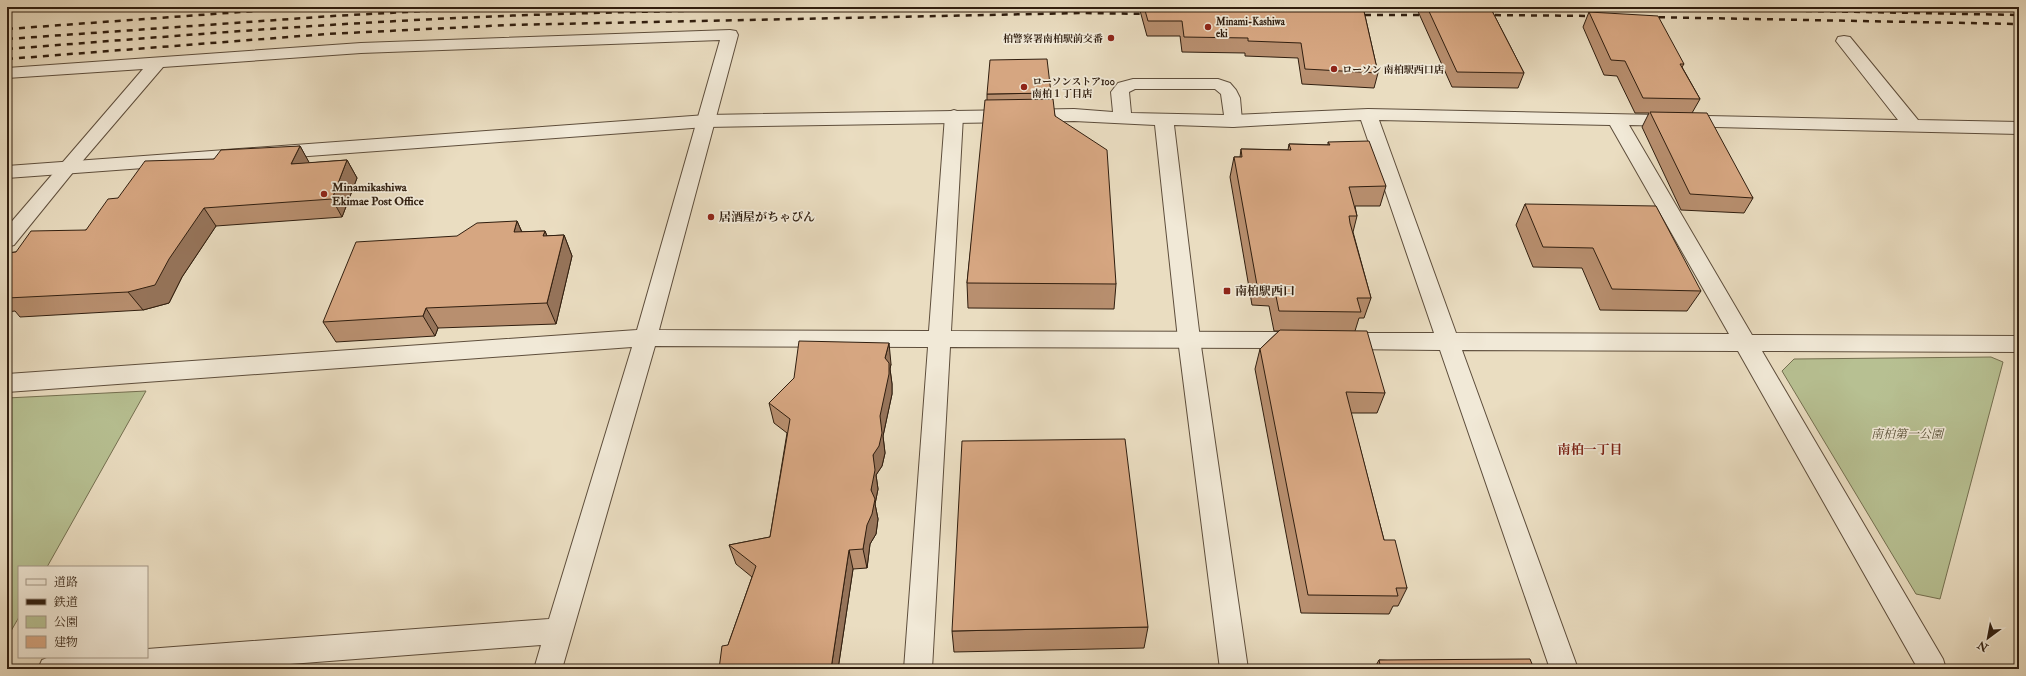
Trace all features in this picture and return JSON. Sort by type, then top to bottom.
[{"type":"street","points":[[7,73],[361,48],[730,35],[646,338],[548,669]]},
{"type":"street","points":[[1844,41],[1912,125]]},
{"type":"street","points":[[7,240],[67,167],[158,62]]},
{"type":"street","points":[[1123,118],[1120,92],[1124,87],[1133,84],[1218,84],[1225,86],[1230,90],[1234,121]]},
{"type":"street","points":[[7,172],[706,121],[1074,115],[1164,121],[1234,121],[1368,114],[2019,128]]},
{"type":"street","points":[[1368,114],[1564,669]]},
{"type":"street","points":[[918,669],[954,116]]},
{"type":"street","points":[[1616,119],[1933,668]]},
{"type":"street","points":[[1164,121],[1189,339],[1234,669]]},
{"type":"street","points":[[7,383],[646,338],[1189,339],[1448,342],[2019,344]]},
{"type":"street","points":[[52,669],[559,631]]},
{"type":"green space","name":"南柏第一公園","points":[[1991,357],[2003,362],[1940,599],[1916,594],[1782,371],[1794,359]]},
{"type":"green space","points":[[146,391],[48,566],[18,566],[18,619],[7,638],[7,398]]},
{"type":"building","points":[[1144,7],[1363,7],[1378,73],[1305,69],[1301,43],[1248,41],[1248,38],[1184,37],[1182,21],[1148,21]]},
{"type":"building","points":[[1427,7],[1490,7],[1524,73],[1457,72]]},
{"type":"building","points":[[1589,12],[1658,16],[1684,64],[1680,64],[1700,99],[1643,98],[1625,61],[1611,60]]},
{"type":"building","points":[[1047,59],[1051,93],[987,94],[990,60]]},
{"type":"building","points":[[1053,99],[1055,116],[1107,150],[1116,284],[967,283],[985,100]]},
{"type":"building","points":[[1650,112],[1707,113],[1753,198],[1690,194]]},
{"type":"building","points":[[1369,141],[1386,186],[1349,187],[1357,216],[1349,216],[1371,298],[1357,298],[1361,312],[1279,311],[1274,286],[1257,285],[1234,157],[1242,157],[1241,149],[1291,150],[1289,144],[1330,145],[1328,142]]},
{"type":"building","points":[[300,146],[291,164],[347,160],[332,199],[204,208],[169,259],[155,285],[128,292],[7,298],[7,253],[16,252],[31,231],[86,230],[108,199],[118,198],[145,161],[214,159],[221,150]]},
{"type":"building","points":[[1525,204],[1656,206],[1701,291],[1612,289],[1593,248],[1543,247]]},
{"type":"building","points":[[517,221],[514,232],[545,231],[543,236],[564,235],[547,303],[426,308],[423,316],[323,322],[356,242],[457,236],[477,223]]},
{"type":"building","points":[[1280,330],[1367,331],[1385,393],[1346,392],[1384,540],[1395,540],[1407,588],[1396,588],[1398,596],[1308,595],[1260,349]]},
{"type":"building","points":[[799,341],[889,343],[885,358],[889,363],[889,374],[880,416],[882,433],[879,446],[873,455],[875,470],[871,490],[875,499],[872,514],[867,525],[863,549],[849,550],[831,669],[719,669],[722,646],[728,645],[756,566],[729,545],[770,537],[790,419],[769,403],[794,378]]},
{"type":"building","points":[[1125,439],[1148,627],[952,631],[962,441]]},
{"type":"building","points":[[1530,659],[1534,669],[1381,669],[1379,660]]},
{"type":"railway","points":[[7,29],[310,7]]},
{"type":"railway","points":[[7,39],[333,16],[498,7]]},
{"type":"railway","points":[[7,49],[398,21],[660,11],[923,7]]},
{"type":"railway","points":[[1602,7],[2019,15]]},
{"type":"railway","points":[[7,59],[327,34],[509,25],[1081,13],[1151,14]]},
{"type":"railway","points":[[1353,15],[1431,15]]},
{"type":"railway","points":[[1483,15],[1599,16]]},
{"type":"railway","points":[[1647,17],[2019,24]]},
{"type":"place","name":"Minami-Kashiwa eki","points":[[1208,27]]},
{"type":"place","name":"柏警察署南柏駅前交番","points":[[1111,38]]},
{"type":"place","name":"ローソン 南柏駅西口店","points":[[1334,69]]},
{"type":"place","name":"ローソンストア100 南柏１丁目店","points":[[1024,87]]},
{"type":"place","name":"Minamikashiwa Ekimae Post Office","points":[[324,194]]},
{"type":"place","name":"居酒屋がちゃぴん","points":[[711,217]]},
{"type":"place","name":"南柏駅西口","points":[[1227,291]]},
{"type":"district","name":"南柏一丁目","points":[[1590,449]]}]
